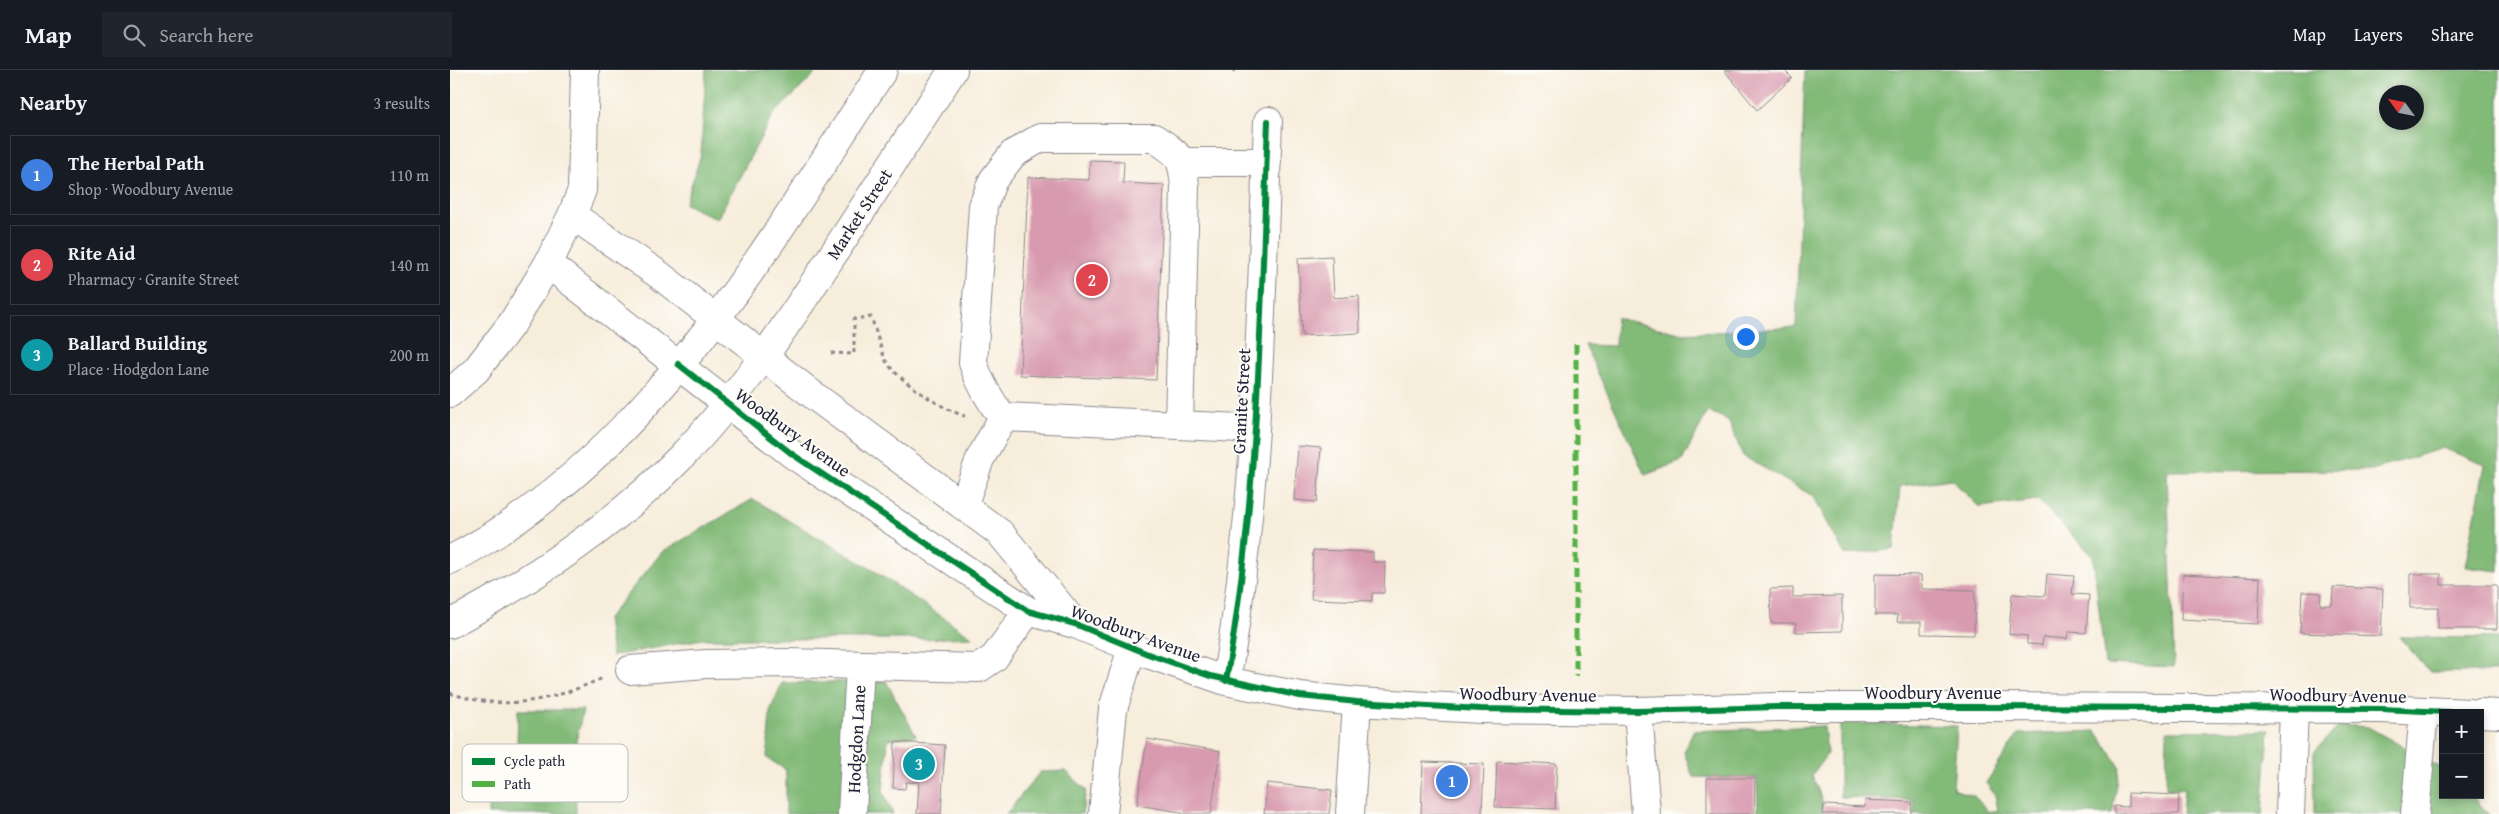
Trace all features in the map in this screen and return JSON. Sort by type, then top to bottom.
[{"type":"street","points":[[450,393],[476,370],[496,346],[548,264],[572,215],[582,190],[585,70]]},
{"type":"street","points":[[450,560],[503,528],[549,496],[585,466],[640,412],[754,267],[883,70]]},
{"type":"street","name":"Market Street","points":[[764,357],[952,70]]},
{"type":"street","name":"Granite Street","points":[[1226,681],[1236,626],[1255,428],[1268,121]]},
{"type":"street","points":[[996,408],[980,384],[973,363],[983,206],[993,180],[1013,154],[1040,138],[1154,138],[1170,148],[1182,162],[1185,186],[1179,425]]},
{"type":"street","points":[[1182,162],[1267,162]]},
{"type":"street","name":"Woodbury Avenue","points":[[572,215],[658,274],[764,357],[1000,533],[1076,624]]},
{"type":"street","name":"Woodbury Avenue","points":[[548,264],[792,454],[1028,611],[1076,624],[1132,648],[1226,681],[1300,696],[1357,702],[1481,709],[1638,711],[1778,707],[2294,709],[2439,712]]},
{"type":"street","name":"Woodbury Avenue","points":[[450,624],[507,593],[595,533],[681,457],[728,403],[764,357]]},
{"type":"street","points":[[996,408],[1179,425],[1255,428]]},
{"type":"street","points":[[963,506],[996,408]]},
{"type":"street","points":[[630,670],[706,664],[979,668],[994,658],[1028,611]]},
{"type":"street","points":[[1103,814],[1113,709],[1132,648]]},
{"type":"street","name":"Hodgdon Lane","points":[[852,814],[860,665]]},
{"type":"street","points":[[1350,814],[1357,702]]},
{"type":"street","points":[[2290,814],[2294,709]]},
{"type":"street","points":[[1638,711],[1646,814]]},
{"type":"street","points":[[2415,814],[2424,711]]},
{"type":"street","points":[[2484,713],[2499,714]]},
{"type":"path","points":[[831,353],[854,354],[854,319],[871,317],[887,361],[895,372],[925,395],[964,416],[996,408]]},
{"type":"path","points":[[450,692],[491,702],[539,700],[569,693],[605,677],[630,670]]},
{"type":"green space","points":[[706,70],[819,70],[773,115],[717,219],[685,204],[701,155]]},
{"type":"green space","points":[[1805,70],[2499,70],[2499,571],[2465,567],[2485,465],[2443,448],[2372,470],[2167,471],[2174,667],[2105,664],[2093,556],[2038,500],[1979,507],[1951,479],[1900,486],[1894,549],[1845,555],[1813,496],[1743,456],[1728,420],[1708,411],[1682,461],[1645,475],[1585,345],[1615,346],[1616,318],[1684,334],[1796,327]]},
{"type":"green space","points":[[753,499],[873,570],[972,637],[922,639],[702,639],[612,656],[607,619],[662,552]]},
{"type":"green space","points":[[2399,637],[2499,638],[2499,672],[2430,672]]},
{"type":"green space","points":[[886,681],[916,736],[888,739],[883,792],[893,814],[786,814],[786,770],[767,758],[770,711],[782,683]]},
{"type":"green space","points":[[518,710],[583,710],[575,744],[517,744]]},
{"type":"green space","points":[[1840,723],[1957,726],[1953,789],[1974,796],[1989,812],[1998,810],[1995,795],[1986,783],[2018,734],[2096,731],[2120,767],[2112,814],[1914,814],[1914,800],[1840,797]]},
{"type":"green space","points":[[2340,725],[2368,727],[2439,767],[2439,799],[2475,799],[2489,814],[2315,814],[2314,752]]},
{"type":"green space","points":[[1824,726],[1827,754],[1812,775],[1822,800],[1822,814],[1758,814],[1757,778],[1693,777],[1684,752],[1693,731]]},
{"type":"green space","points":[[2269,730],[2263,814],[2182,814],[2184,789],[2166,789],[2167,731]]},
{"type":"green space","points":[[1066,771],[1086,790],[1082,814],[1006,814],[1040,772]]},
{"type":"green space","points":[[495,802],[576,802],[576,814],[488,814],[488,808]]},
{"type":"building","points":[[1724,70],[1784,70],[1792,78],[1757,110]]},
{"type":"building","points":[[1090,160],[1124,161],[1123,183],[1164,185],[1156,380],[1020,375],[1028,177],[1089,180]]},
{"type":"building","points":[[1332,256],[1334,298],[1359,296],[1360,333],[1302,336],[1298,258]]},
{"type":"building","points":[[1298,446],[1321,448],[1317,502],[1294,500]]},
{"type":"building","points":[[1313,550],[1373,552],[1373,562],[1385,562],[1384,593],[1372,593],[1372,601],[1311,599]]},
{"type":"building","points":[[1875,574],[1921,575],[1922,589],[1975,590],[1974,635],[1921,634],[1921,622],[1897,622],[1898,615],[1875,615]]},
{"type":"building","points":[[2047,574],[2074,576],[2072,594],[2089,595],[2086,633],[2068,632],[2067,639],[2043,637],[2042,645],[2027,644],[2027,636],[2009,634],[2012,594],[2045,596]]},
{"type":"building","points":[[2183,574],[2260,578],[2258,624],[2181,620]]},
{"type":"building","points":[[2410,574],[2441,574],[2441,585],[2497,585],[2497,629],[2438,629],[2438,608],[2410,608]]},
{"type":"building","points":[[2333,587],[2383,589],[2381,636],[2300,633],[2302,592],[2321,593],[2320,605],[2332,605]]},
{"type":"building","points":[[1793,588],[1793,597],[1842,596],[1842,631],[1796,632],[1796,623],[1771,623],[1770,589]]},
{"type":"building","points":[[1147,739],[1220,751],[1211,814],[1181,814],[1181,812],[1137,805]]},
{"type":"building","points":[[895,742],[945,745],[941,814],[917,814],[919,782],[906,782],[905,789],[893,788]]},
{"type":"building","points":[[1497,761],[1557,764],[1555,809],[1495,807]]},
{"type":"building","points":[[1423,762],[1484,764],[1482,814],[1421,814]]},
{"type":"building","points":[[1707,778],[1755,778],[1754,814],[1707,814]]},
{"type":"building","points":[[1267,783],[1332,790],[1329,814],[1264,814]]},
{"type":"building","points":[[2128,793],[2179,795],[2178,814],[2114,814],[2114,806],[2128,807]]},
{"type":"building","points":[[1865,800],[1912,802],[1911,814],[1823,814],[1824,805],[1865,807]]},
{"type":"marked path","points":[[1576,344],[1576,676]]},
{"type":"cycle path","points":[[1226,681],[1246,542],[1252,472],[1257,401],[1268,121]]},
{"type":"cycle path","points":[[678,364],[792,454],[1028,611],[1075,624],[1148,654],[1210,676],[1300,696],[1357,702],[1481,709],[1638,711],[1777,707],[1980,707],[2381,709],[2439,712]]},
{"type":"place","name":"Rite Aid","points":[[1092,280]]},
{"type":"place","name":"Ballard Building","points":[[919,764]]},
{"type":"place","name":"The Herbal Path","points":[[1452,781]]}]
